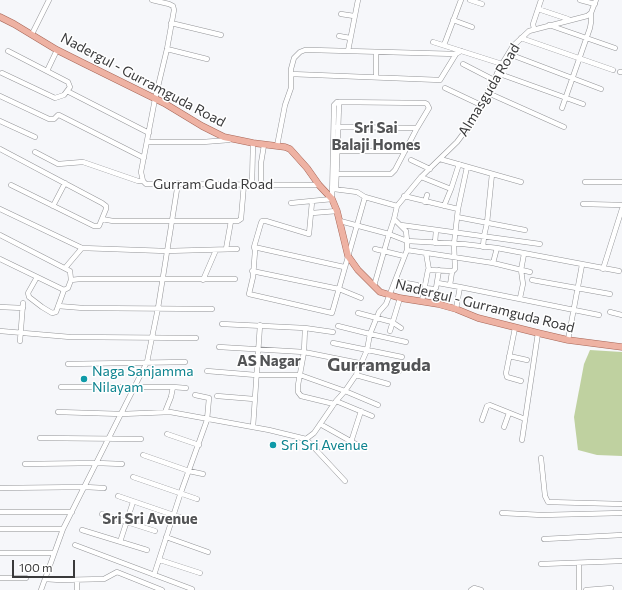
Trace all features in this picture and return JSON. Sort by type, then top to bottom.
[{"type":"main road","name":"Nadergul - Gurramguda Road","points":[[0,17],[32,34],[57,50],[173,108],[202,126],[224,136],[264,145],[285,147],[295,153],[319,185],[332,199],[340,221],[348,256],[358,270],[380,292],[400,298],[422,301],[456,309],[478,318],[538,334],[568,340],[622,347]]},
{"type":"street","points":[[32,34],[49,0]]},
{"type":"street","name":"Gurram Guda Road","points":[[152,0],[169,4],[173,6],[174,10],[141,172],[143,181],[146,184],[319,185]]},
{"type":"street","points":[[348,51],[358,0]]},
{"type":"street","points":[[444,45],[461,0]]},
{"type":"street","points":[[470,0],[482,4]]},
{"type":"street","points":[[534,29],[533,24],[541,0]]},
{"type":"street","points":[[562,108],[592,22],[591,13],[595,2],[580,0]]},
{"type":"street","points":[[538,9],[568,20]]},
{"type":"street","name":"Almasguda Road","points":[[374,286],[397,206],[421,177],[457,142],[466,130],[482,105],[496,74],[513,46],[529,31],[587,16],[591,13]]},
{"type":"street","points":[[341,14],[354,16]]},
{"type":"street","points":[[453,20],[472,27]]},
{"type":"street","points":[[172,23],[221,35]]},
{"type":"street","points":[[549,25],[615,48]]},
{"type":"street","points":[[339,36],[350,38]]},
{"type":"street","points":[[521,38],[579,57],[612,70]]},
{"type":"street","points":[[433,42],[502,64]]},
{"type":"street","points":[[167,49],[207,59]]},
{"type":"street","points":[[47,71],[57,50]]},
{"type":"street","points":[[277,146],[285,105],[291,88],[291,69],[294,58],[305,50],[456,54]]},
{"type":"street","points":[[291,74],[440,80],[456,54],[461,50]]},
{"type":"street","points":[[2,73],[52,98],[61,97],[70,87],[68,82],[8,51]]},
{"type":"street","points":[[376,52],[376,77]]},
{"type":"street","points":[[509,54],[601,89]]},
{"type":"street","points":[[463,64],[494,80]]},
{"type":"street","points":[[496,74],[583,104]]},
{"type":"street","points":[[446,88],[482,105]]},
{"type":"street","points":[[67,92],[149,133]]},
{"type":"street","points":[[488,93],[564,127]]},
{"type":"street","points":[[0,96],[49,119],[54,119],[59,115],[144,158]]},
{"type":"street","points":[[292,203],[332,199],[335,174],[336,127],[334,105],[337,102],[427,104],[429,108],[428,112],[417,128],[392,174],[335,174]]},
{"type":"street","points":[[0,121],[35,137]]},
{"type":"street","points":[[336,127],[417,128]]},
{"type":"street","points":[[147,142],[203,142],[236,139]]},
{"type":"street","points":[[252,184],[253,143]]},
{"type":"street","points":[[260,184],[264,145]]},
{"type":"street","points":[[0,149],[104,204],[106,209],[99,226],[94,226],[10,185]]},
{"type":"street","points":[[335,151],[405,151]]},
{"type":"street","points":[[35,152],[58,164],[83,162],[138,181],[143,181]]},
{"type":"street","points":[[440,159],[521,182]]},
{"type":"street","points":[[411,160],[430,169]]},
{"type":"street","points":[[444,206],[459,164]]},
{"type":"street","points":[[450,285],[453,271],[455,270],[454,244],[458,209],[467,167]]},
{"type":"street","points":[[484,247],[492,174]]},
{"type":"street","points":[[421,177],[451,189]]},
{"type":"street","points":[[586,182],[622,182]]},
{"type":"street","points":[[53,206],[65,183]]},
{"type":"street","points":[[41,590],[63,529],[147,362],[153,338],[178,183]]},
{"type":"street","points":[[102,219],[113,221],[238,221],[241,219],[244,184]]},
{"type":"street","points":[[334,189],[357,192],[397,206]]},
{"type":"street","points":[[425,202],[427,195]]},
{"type":"street","points":[[312,202],[309,234],[262,221],[258,228],[254,247],[255,251],[252,284],[249,294],[332,313],[365,196]]},
{"type":"street","points":[[404,196],[458,209]]},
{"type":"street","points":[[583,204],[622,205]]},
{"type":"street","points":[[0,209],[82,248],[166,251],[237,249]]},
{"type":"street","points":[[603,269],[622,209]]},
{"type":"street","points":[[312,213],[337,211]]},
{"type":"street","points":[[457,217],[525,230]]},
{"type":"street","points":[[306,439],[314,433],[335,402],[356,376],[367,350],[370,334],[376,318],[380,310],[386,304],[390,295],[407,250],[406,231],[394,219]]},
{"type":"street","points":[[226,249],[232,221]]},
{"type":"street","points":[[340,221],[389,234],[407,241],[497,248],[619,271]]},
{"type":"street","points":[[400,225],[540,244]]},
{"type":"street","points":[[406,231],[411,226]]},
{"type":"street","points":[[615,229],[622,231]]},
{"type":"street","points":[[435,243],[436,230]]},
{"type":"street","points":[[0,235],[70,271],[72,280],[68,288],[64,290],[56,312],[52,313],[42,308],[29,297],[28,293],[37,277]]},
{"type":"street","points":[[254,247],[344,267]]},
{"type":"street","points":[[65,268],[82,248]]},
{"type":"street","points":[[493,263],[497,248]]},
{"type":"street","points":[[375,249],[404,256]]},
{"type":"street","points":[[203,280],[216,250]]},
{"type":"street","points":[[407,250],[493,263],[530,272]]},
{"type":"street","points":[[422,301],[427,272],[429,270],[426,253]]},
{"type":"street","points":[[520,298],[523,284],[521,270],[524,254]]},
{"type":"street","points":[[0,259],[64,290]]},
{"type":"street","points":[[568,340],[582,265]]},
{"type":"street","points":[[429,270],[453,271]]},
{"type":"street","points":[[425,288],[436,288],[439,270]]},
{"type":"street","points":[[252,271],[339,289],[360,298]]},
{"type":"street","points":[[72,280],[235,279]]},
{"type":"street","points":[[532,280],[610,294]]},
{"type":"street","points":[[395,281],[417,285]]},
{"type":"street","points":[[438,283],[520,298],[599,315]]},
{"type":"street","points":[[456,309],[460,287]]},
{"type":"street","points":[[390,331],[400,298]]},
{"type":"street","points":[[0,307],[23,305],[20,342]]},
{"type":"street","points":[[58,306],[83,308],[212,309]]},
{"type":"street","points":[[610,312],[622,315]]},
{"type":"street","points":[[358,313],[392,322],[401,328]]},
{"type":"street","points":[[222,324],[305,328],[333,332]]},
{"type":"street","points":[[253,427],[260,325]]},
{"type":"street","points":[[338,326],[406,342]]},
{"type":"street","points":[[305,328],[304,352],[298,392],[301,396],[335,402],[372,416]]},
{"type":"street","points":[[515,328],[506,370],[507,377],[521,381]]},
{"type":"street","points":[[0,331],[70,337],[196,338]]},
{"type":"street","points":[[522,440],[538,334]]},
{"type":"street","points":[[333,342],[402,357]]},
{"type":"street","points":[[219,347],[304,352],[399,371]]},
{"type":"street","points":[[509,356],[527,360]]},
{"type":"street","points":[[68,364],[185,362]]},
{"type":"street","points":[[207,371],[256,375],[300,375],[345,391],[378,405]]},
{"type":"street","points":[[356,376],[388,384]]},
{"type":"street","points":[[61,387],[186,388]]},
{"type":"street","points":[[170,412],[173,387]]},
{"type":"street","points":[[154,575],[180,494],[207,420],[209,398],[195,395]]},
{"type":"street","points":[[217,396],[254,399]]},
{"type":"street","points":[[482,420],[487,406],[490,405],[525,419]]},
{"type":"street","points":[[352,442],[361,411]]},
{"type":"street","points":[[58,412],[122,414],[170,412],[207,420],[253,427],[306,439],[329,462],[345,481]]},
{"type":"street","points":[[504,426],[509,413]]},
{"type":"street","points":[[320,424],[361,447]]},
{"type":"street","points":[[167,434],[199,445]]},
{"type":"street","points":[[40,438],[141,439]]},
{"type":"street","points":[[143,455],[189,471],[203,474]]},
{"type":"street","points":[[542,458],[545,496],[548,502],[622,504]]},
{"type":"street","points":[[25,464],[122,464]]},
{"type":"street","points":[[133,477],[197,499]]},
{"type":"street","points":[[0,488],[104,488]]},
{"type":"street","points":[[118,496],[194,522]]},
{"type":"street","points":[[120,542],[133,502]]},
{"type":"street","points":[[0,512],[72,512]]},
{"type":"street","points":[[502,513],[542,515],[622,513]]},
{"type":"street","points":[[102,514],[155,531]]},
{"type":"street","points":[[0,529],[63,529]]},
{"type":"street","points":[[82,530],[147,550]]},
{"type":"street","points":[[544,539],[622,535]]},
{"type":"street","points":[[166,537],[208,552]]},
{"type":"street","points":[[75,545],[192,589]]},
{"type":"street","points":[[0,553],[54,553]]},
{"type":"street","points":[[160,560],[200,573]]},
{"type":"street","points":[[541,564],[622,561]]},
{"type":"street","points":[[579,563],[579,590]]},
{"type":"street","points":[[45,578],[77,580],[106,578],[117,572],[162,590]]},
{"type":"street","points":[[0,578],[26,578]]},
{"type":"street","points":[[77,580],[78,590]]},
{"type":"street","points":[[471,590],[474,588],[481,590]]},
{"type":"street","points":[[586,590],[612,588]]},
{"type":"green space","points":[[590,350],[622,352],[622,456],[597,455],[578,450],[574,417],[584,364]]},
{"type":"place","name":"Naga Sanjamma Nilayam","points":[[84,379]]},
{"type":"place","name":"Sri Sri Avenue","points":[[273,445]]},
{"type":"district","name":"Sri Sai Balaji Homes","points":[[376,136]]},
{"type":"district","name":"AS Nagar","points":[[269,361]]},
{"type":"district","name":"Gurramguda","points":[[379,365]]},
{"type":"district","name":"Sri Sri Avenue","points":[[150,519]]}]
